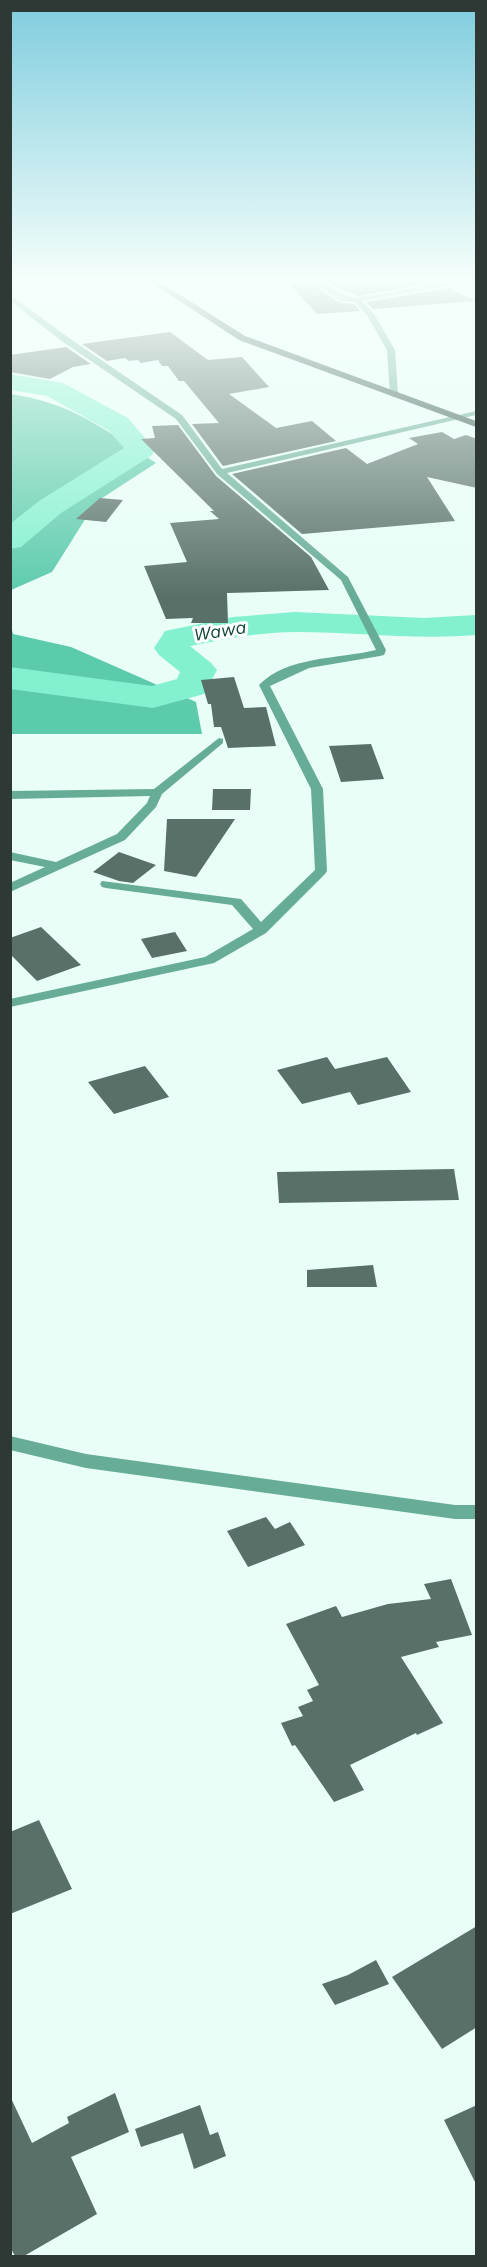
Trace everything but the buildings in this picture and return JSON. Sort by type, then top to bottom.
[{"type":"highway","points":[[367,385],[477,424]]},
{"type":"street","points":[[10,1003],[209,960],[261,930],[321,871],[316,789],[264,685],[280,674],[309,664],[380,653],[381,650],[345,579],[220,472],[179,417],[132,385]]},
{"type":"street","points":[[393,385],[394,395]]},
{"type":"street","points":[[220,472],[477,412]]},
{"type":"street","points":[[10,888],[121,837],[152,804],[157,792],[219,741]]},
{"type":"street","points":[[10,795],[157,792]]},
{"type":"street","points":[[10,856],[56,866]]},
{"type":"street","points":[[106,884],[236,902],[261,930]]},
{"type":"street","points":[[10,1443],[86,1461],[454,1512],[477,1512]]},
{"type":"green space","points":[[11,394],[33,398],[71,411],[104,429],[156,463],[96,502],[52,572],[11,590]]},
{"type":"green space","points":[[11,626],[13,634],[71,647],[196,702],[202,734],[11,734]]},
{"type":"waterway","name":"Wawa","points":[[10,540],[50,507],[141,450],[118,424],[54,389],[28,385]]},
{"type":"waterway","name":"Wawa","points":[[10,678],[153,697],[191,686],[199,670],[171,648],[177,638],[233,627],[295,622],[424,628],[476,625]]}]
